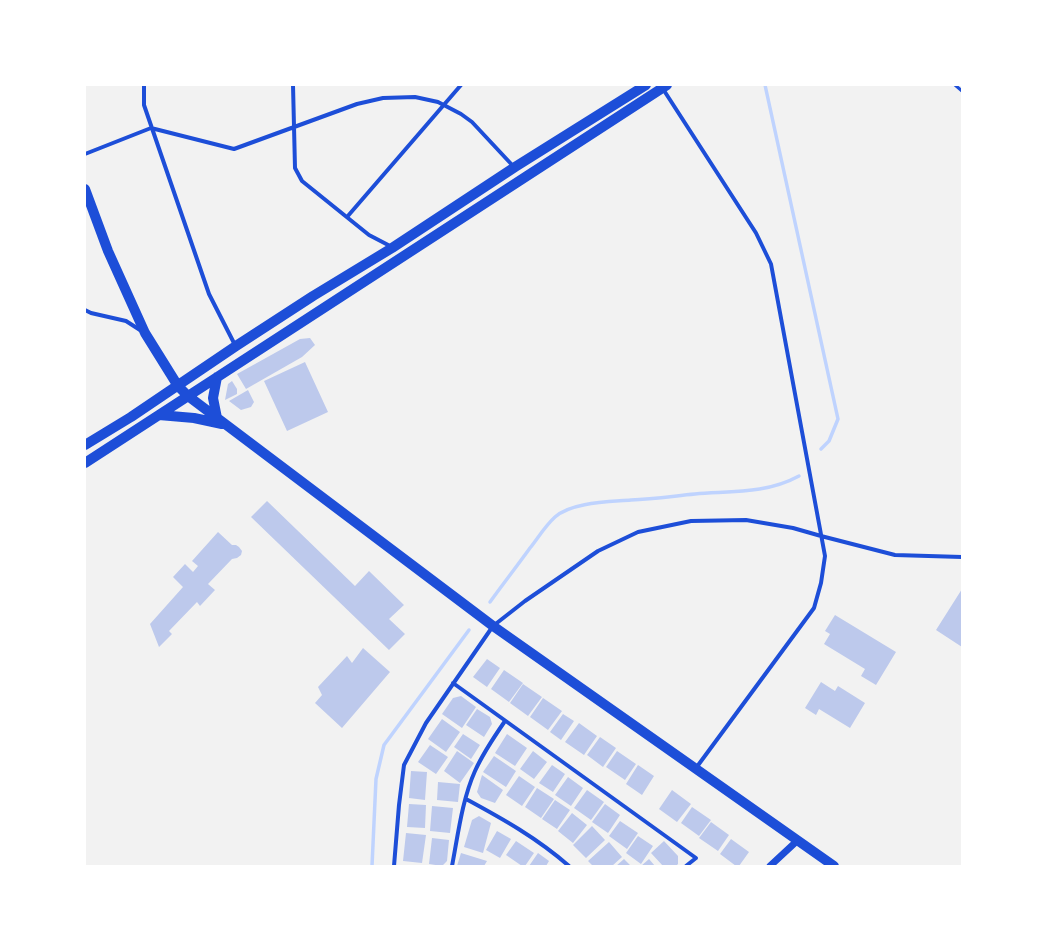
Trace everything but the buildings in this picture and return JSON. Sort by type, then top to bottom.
[{"type":"main road","points":[[85,444],[131,417],[236,346],[646,85]]},
{"type":"main road","points":[[85,463],[665,86]]},
{"type":"main road","points":[[85,189],[108,251],[145,333],[178,386],[188,396],[494,626],[834,866]]},
{"type":"main road","points":[[217,377],[213,398],[217,418]]},
{"type":"main road","points":[[159,415],[194,418],[228,426]]},
{"type":"street","points":[[144,85],[144,105],[151,128],[209,294],[236,346]]},
{"type":"street","points":[[293,85],[294,168],[302,180],[369,235],[392,248]]},
{"type":"street","points":[[347,217],[461,85]]},
{"type":"street","points":[[665,86],[756,233],[771,264],[825,556],[821,583],[814,608],[696,768]]},
{"type":"street","points":[[85,154],[151,128],[234,150],[294,126],[357,104],[383,98],[415,97],[438,102],[461,114],[472,122],[515,168]]},
{"type":"street","points":[[85,310],[91,313],[126,321],[145,333]]},
{"type":"street","points":[[394,866],[404,765],[426,723],[494,626],[525,601],[598,551],[638,532],[690,521],[746,520],[793,528],[895,555],[962,557]]},
{"type":"street","points":[[453,683],[696,858],[686,866]]},
{"type":"street","points":[[452,866],[466,799],[474,772],[482,755],[505,721]]},
{"type":"street","points":[[466,799],[519,828],[553,852],[569,866]]},
{"type":"street","points":[[770,866],[798,840]]},
{"type":"lane","points":[[955,85],[962,91]]},
{"type":"waterway","points":[[765,85],[838,419],[829,441],[821,449]]},
{"type":"waterway","points":[[490,602],[548,524],[562,512],[571,508],[602,502],[748,491],[774,486],[799,476]]},
{"type":"waterway","points":[[372,866],[376,779],[384,745],[469,630]]}]
